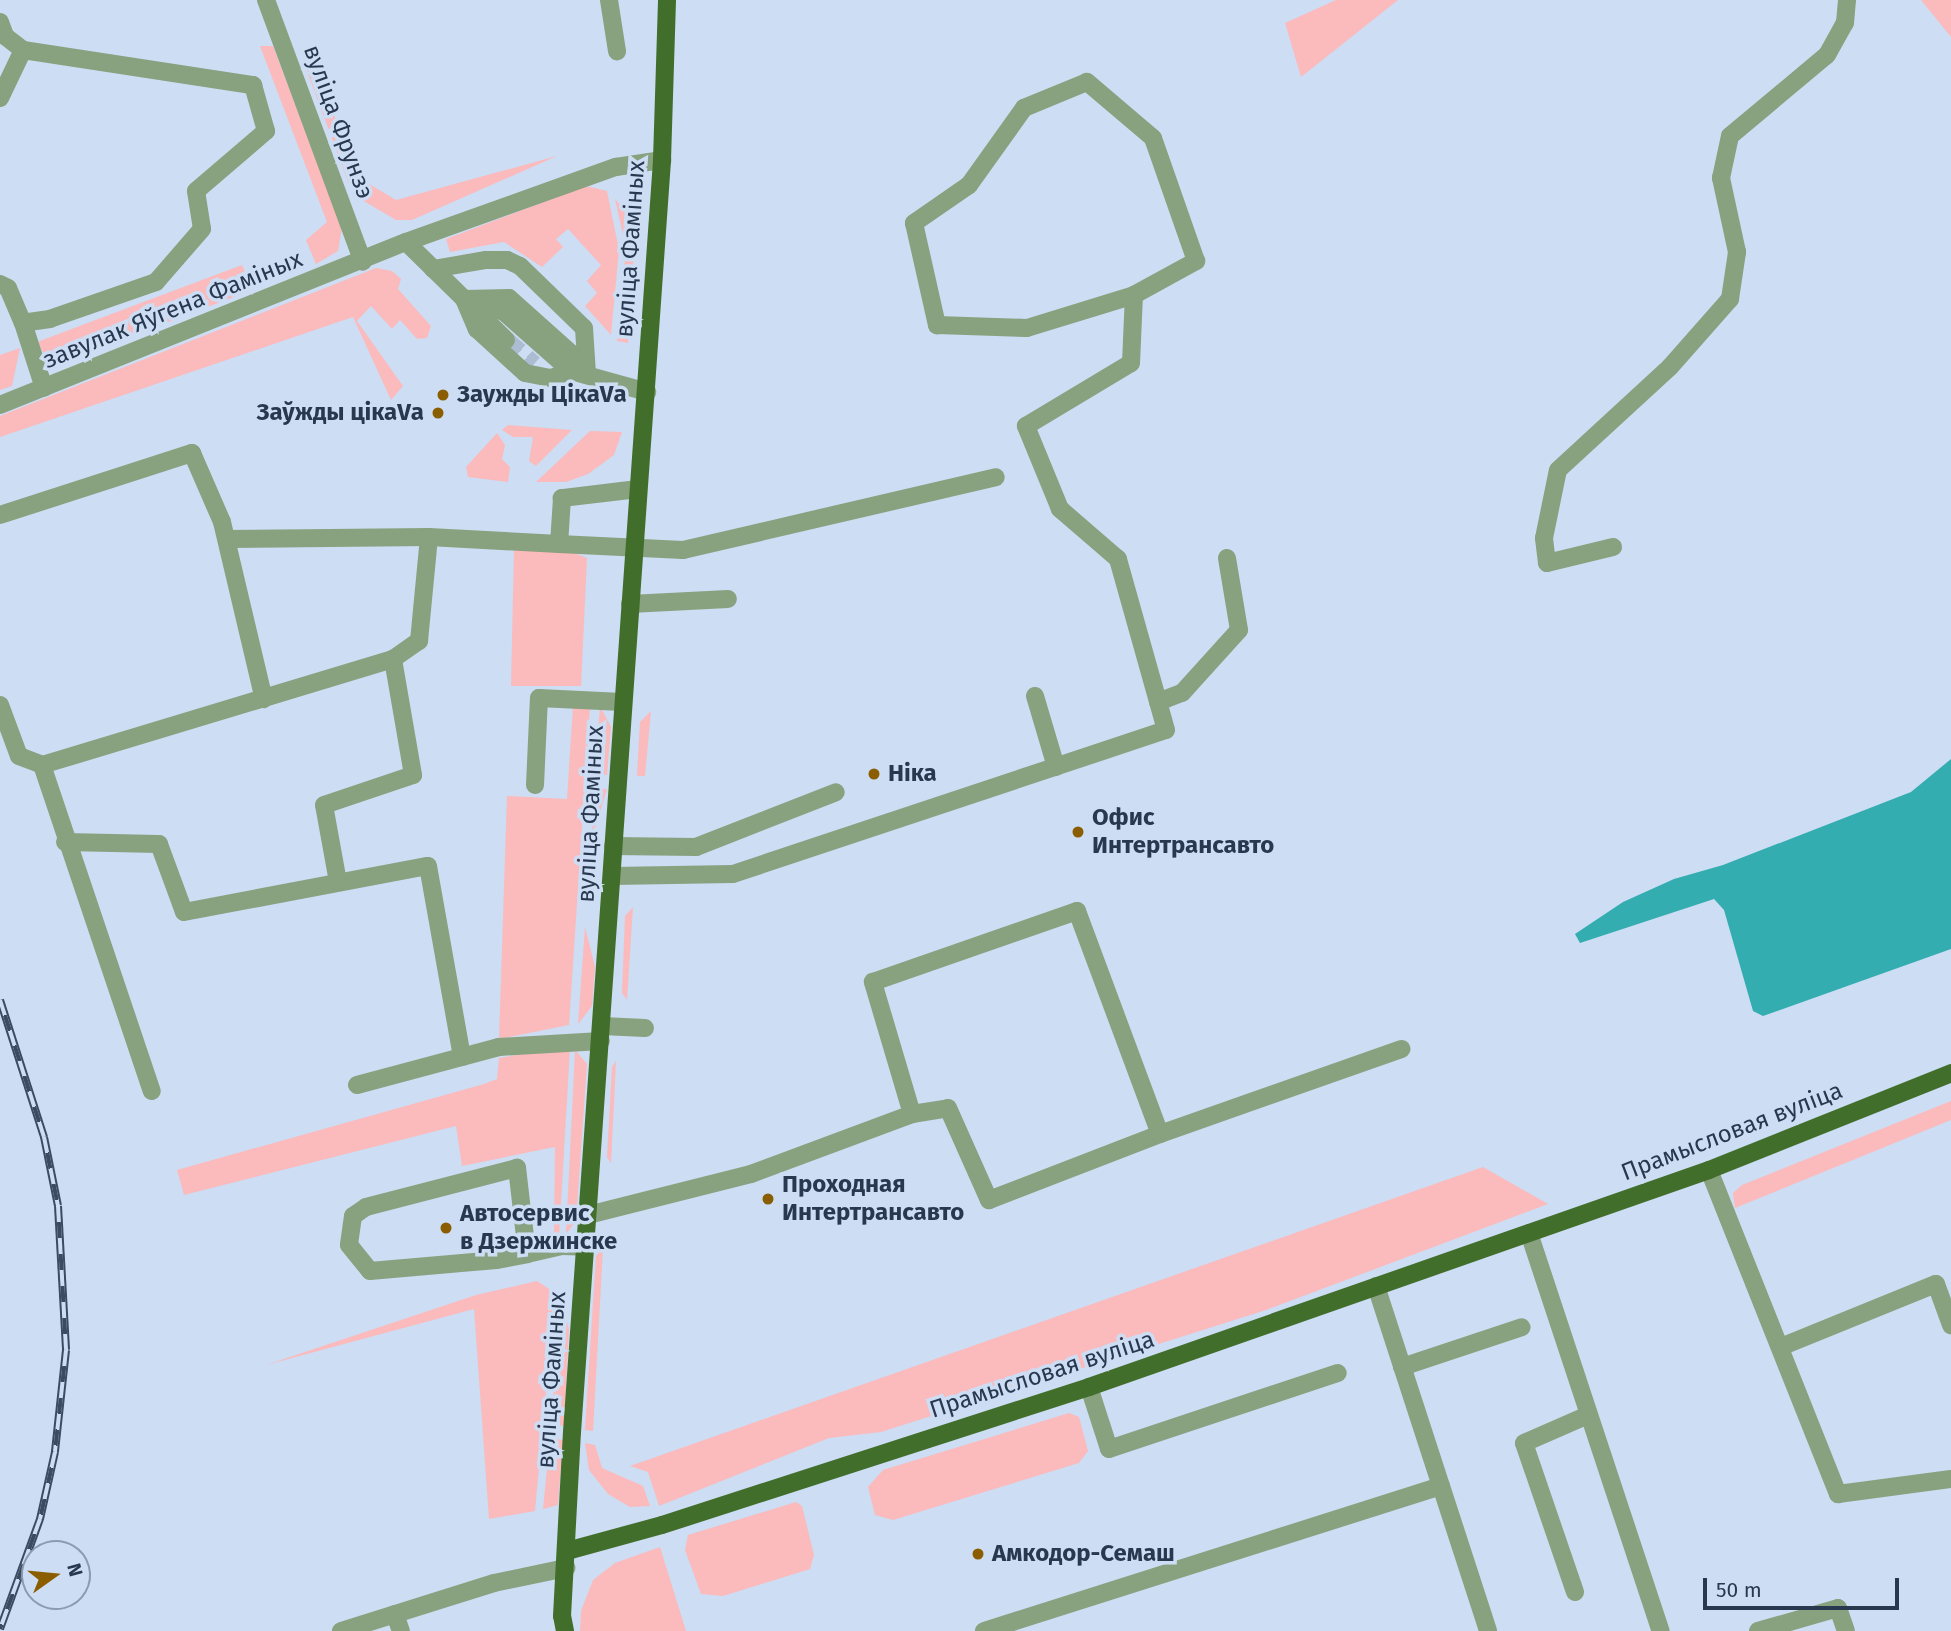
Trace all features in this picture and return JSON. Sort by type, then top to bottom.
[{"type":"main road","name":"вуліца Фаміных","points":[[565,1631],[566,1559],[588,1216],[662,160],[667,0]]},
{"type":"main road","name":"Прамысловая вуліца","points":[[566,1559],[662,1525],[1089,1387],[1709,1170],[1951,1073]]},
{"type":"street","name":"вуліца Фрунзэ","points":[[266,0],[363,262]]},
{"type":"street","points":[[609,0],[617,51]]},
{"type":"street","points":[[1613,547],[1547,563],[1544,538],[1558,470],[1670,367],[1731,299],[1737,252],[1721,178],[1730,136],[1827,55],[1845,23],[1847,0]]},
{"type":"street","points":[[0,22],[5,36],[23,50],[253,85],[266,131],[196,191],[202,229],[156,282],[50,320],[23,323]]},
{"type":"street","points":[[0,98],[23,50]]},
{"type":"street","points":[[1087,82],[1153,138],[1196,261],[1134,295],[1027,328],[937,325],[914,223],[969,185],[1024,108],[1087,82]]},
{"type":"street","name":"завулак Яўгена Фаміных","points":[[0,405],[363,262],[405,242],[616,167],[662,160]]},
{"type":"street","points":[[405,242],[506,340]]},
{"type":"street","points":[[433,269],[486,260],[507,260],[520,266],[584,328],[580,373]]},
{"type":"street","points":[[0,284],[8,288],[23,323],[44,388]]},
{"type":"street","points":[[612,876],[733,874],[1166,730],[1118,559],[1060,509],[1026,426],[1131,363],[1134,295]]},
{"type":"street","points":[[464,299],[504,312],[580,373]]},
{"type":"street","points":[[464,299],[477,329],[525,373],[551,378],[580,373]]},
{"type":"street","points":[[534,364],[580,373],[646,392]]},
{"type":"street","points":[[0,515],[192,453],[227,540],[264,699]]},
{"type":"street","points":[[227,540],[429,537],[635,545],[683,550],[732,541],[996,477]]},
{"type":"street","points":[[559,544],[562,498],[638,489]]},
{"type":"street","points":[[0,705],[19,756],[42,765],[393,659],[419,641],[429,537]]},
{"type":"street","points":[[1158,702],[1182,693],[1239,630],[1227,558]]},
{"type":"street","points":[[630,604],[728,599]]},
{"type":"street","points":[[338,883],[324,804],[412,775],[393,659]]},
{"type":"street","points":[[1035,696],[1056,766]]},
{"type":"street","points":[[535,785],[539,698],[622,702]]},
{"type":"street","points":[[42,765],[65,842],[152,1091]]},
{"type":"street","points":[[613,846],[696,847],[836,792]]},
{"type":"street","points":[[65,842],[159,844],[184,912],[428,866],[462,1057]]},
{"type":"street","points":[[912,1114],[873,982],[1077,911],[1160,1134]]},
{"type":"street","points":[[358,1085],[499,1047],[645,1028]]},
{"type":"street","points":[[588,1216],[751,1174],[912,1114],[948,1108],[989,1200],[1160,1134],[1402,1049]]},
{"type":"street","points":[[527,1254],[517,1168],[366,1207],[354,1216],[349,1245],[370,1271],[527,1254],[563,1246],[586,1247]]},
{"type":"street","points":[[1709,1170],[1783,1346],[1838,1494],[1951,1479]]},
{"type":"street","points":[[1529,1233],[1661,1631]]},
{"type":"street","points":[[1783,1346],[1936,1284],[1951,1325]]},
{"type":"street","points":[[1376,1286],[1488,1631]]},
{"type":"street","points":[[1402,1367],[1522,1327]]},
{"type":"street","points":[[1089,1387],[1109,1449],[1338,1373]]},
{"type":"street","points":[[1575,1592],[1524,1443],[1588,1415]]},
{"type":"street","points":[[984,1631],[1441,1486]]},
{"type":"street","points":[[341,1631],[398,1623],[494,1583],[566,1559]]},
{"type":"street","points":[[1758,1631],[1838,1608],[1846,1631]]},
{"type":"shaded area","points":[[1336,0],[1398,0],[1301,77],[1285,23]]},
{"type":"shaded area","points":[[1921,0],[1951,0],[1951,37]]},
{"type":"shaded area","points":[[260,46],[273,46],[342,227],[338,251],[316,264],[306,240],[327,222]]},
{"type":"shaded area","points":[[317,67],[356,176],[396,200],[557,156],[412,220],[396,220],[357,197],[348,182],[307,71]]},
{"type":"shaded area","points":[[586,186],[607,191],[619,250],[611,335],[585,306],[597,293],[587,281],[601,265],[568,229],[556,239],[563,247],[542,267],[504,242],[450,252],[446,239]]},
{"type":"shaded area","points":[[615,199],[631,217],[635,238],[628,343],[617,341],[626,248]]},
{"type":"shaded area","points":[[242,265],[252,290],[58,364],[44,354],[37,342]]},
{"type":"shaded area","points":[[376,268],[392,271],[401,279],[398,289],[431,326],[427,338],[417,339],[400,320],[392,329],[371,306],[357,321],[403,386],[391,400],[353,317],[0,437],[0,416]]},
{"type":"shaded area","points":[[20,348],[12,386],[0,390],[0,355]]},
{"type":"shaded area","points":[[508,425],[572,430],[536,466],[529,461],[533,437],[513,437],[502,430]]},
{"type":"shaded area","points":[[590,431],[622,432],[614,455],[588,474],[566,482],[536,482]]},
{"type":"shaded area","points":[[497,433],[505,445],[502,459],[510,467],[508,482],[468,477],[466,467]]},
{"type":"shaded area","points":[[514,550],[569,551],[587,558],[581,686],[511,686]]},
{"type":"shaded area","points":[[573,706],[590,707],[569,1025],[499,1039],[507,796],[567,799]]},
{"type":"shaded area","points":[[600,706],[611,727],[607,775],[595,774]]},
{"type":"shaded area","points":[[651,711],[645,776],[637,776],[640,722]]},
{"type":"shaded area","points":[[1951,759],[1951,949],[1763,1016],[1753,1011],[1724,910],[1714,899],[1580,943],[1575,934],[1623,902],[1674,879],[1723,865],[1911,792]]},
{"type":"shaded area","points":[[596,789],[607,789],[591,841]]},
{"type":"shaded area","points":[[633,907],[627,1000],[622,993],[625,916]]},
{"type":"shaded area","points":[[585,927],[595,967],[592,1006],[578,1024]]},
{"type":"shaded area","points":[[570,1048],[559,1237],[554,1236],[555,1147],[462,1166],[456,1126],[184,1195],[177,1170],[484,1084],[497,1079],[499,1058]]},
{"type":"shaded area","points":[[575,1050],[587,1064],[576,1221],[566,1234]]},
{"type":"shaded area","points":[[616,1061],[611,1163],[607,1157],[612,1067]]},
{"type":"shaded area","points":[[1951,1101],[1951,1120],[1735,1208],[1733,1193],[1742,1185]]},
{"type":"shaded area","points":[[1483,1167],[1548,1204],[1266,1310],[881,1432],[829,1438],[659,1506],[648,1472],[630,1466]]},
{"type":"shaded area","points":[[603,1248],[593,1431],[585,1430],[596,1256]]},
{"type":"shaded area","points":[[537,1281],[555,1293],[535,1511],[489,1519],[474,1309],[266,1365],[476,1295]]},
{"type":"shaded area","points":[[561,1303],[569,1329],[564,1426],[551,1424]]},
{"type":"shaded area","points":[[1069,1413],[1079,1417],[1088,1451],[1079,1463],[893,1520],[875,1515],[868,1487],[883,1470]]},
{"type":"shaded area","points":[[550,1438],[563,1440],[558,1505],[543,1509]]},
{"type":"shaded area","points":[[585,1443],[595,1445],[602,1468],[643,1486],[650,1506],[630,1507],[608,1494],[589,1470]]},
{"type":"shaded area","points":[[796,1502],[802,1506],[814,1555],[810,1569],[723,1596],[701,1594],[685,1550],[688,1535]]},
{"type":"shaded area","points":[[660,1547],[686,1631],[580,1631],[581,1611],[593,1580],[615,1563]]},
{"type":"tunnel","points":[[506,340],[534,364]]},
{"type":"railway","points":[[0,1000],[44,1137],[58,1206],[66,1350],[55,1452],[40,1519],[0,1629]]},
{"type":"place","name":"Заужды ЦікаVа","points":[[443,395]]},
{"type":"place","name":"Заўжды цікаVа","points":[[438,413]]},
{"type":"place","name":"Ніка","points":[[874,774]]},
{"type":"place","name":"Офис Интертрансавто","points":[[1078,832]]},
{"type":"place","name":"Проходная Интертрансавто","points":[[768,1199]]},
{"type":"place","name":"Автосервис в Дзержинске","points":[[446,1228]]},
{"type":"place","name":"Амкодор-Семаш","points":[[978,1554]]}]
